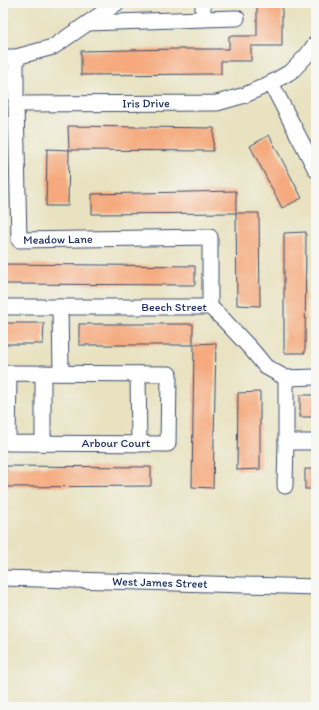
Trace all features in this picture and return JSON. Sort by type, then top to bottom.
[{"type":"street","points":[[10,57],[53,47],[117,3]]},
{"type":"street","points":[[203,3],[203,19]]},
{"type":"street","points":[[88,23],[237,18]]},
{"type":"street","name":"Iris Drive","points":[[16,104],[217,103],[245,95],[292,71],[316,43]]},
{"type":"street","name":"Meadow Lane","points":[[10,57],[16,104],[19,240],[210,237],[210,307]]},
{"type":"street","points":[[271,83],[315,167]]},
{"type":"street","name":"Beech Street","points":[[3,307],[210,307],[252,350],[266,367],[286,378]]},
{"type":"street","points":[[60,307],[61,373]]},
{"type":"street","name":"Arbour Court","points":[[8,373],[44,373],[169,374],[168,444],[8,443],[8,373]]},
{"type":"street","points":[[43,443],[44,373]]},
{"type":"street","points":[[138,374],[139,444]]},
{"type":"street","points":[[285,486],[286,378],[316,377]]},
{"type":"street","points":[[286,442],[316,442]]},
{"type":"street","name":"West James Street","points":[[3,578],[316,588]]},
{"type":"building","points":[[257,3],[282,3],[282,46],[251,46],[251,61],[221,61],[221,74],[81,75],[81,51],[229,49],[229,36],[257,36]]},
{"type":"building","points":[[68,126],[214,128],[213,151],[69,150]]},
{"type":"building","points":[[269,135],[302,198],[282,208],[250,146]]},
{"type":"building","points":[[47,149],[69,150],[68,206],[46,206]]},
{"type":"building","points":[[236,191],[236,213],[92,214],[92,194]]},
{"type":"building","points":[[236,213],[259,213],[260,306],[237,305]]},
{"type":"building","points":[[306,232],[305,353],[284,353],[284,233]]},
{"type":"building","points":[[3,264],[195,266],[195,285],[3,284]]},
{"type":"building","points":[[3,323],[44,323],[43,344],[3,344]]},
{"type":"building","points":[[79,324],[193,324],[193,345],[79,345]]},
{"type":"building","points":[[216,343],[213,488],[192,487],[194,344]]},
{"type":"building","points":[[260,392],[260,469],[237,470],[238,393]]},
{"type":"building","points":[[300,395],[316,395],[316,417],[300,417]]},
{"type":"building","points":[[6,466],[151,467],[151,486],[7,487]]},
{"type":"building","points":[[305,469],[316,469],[316,489],[305,489]]}]
